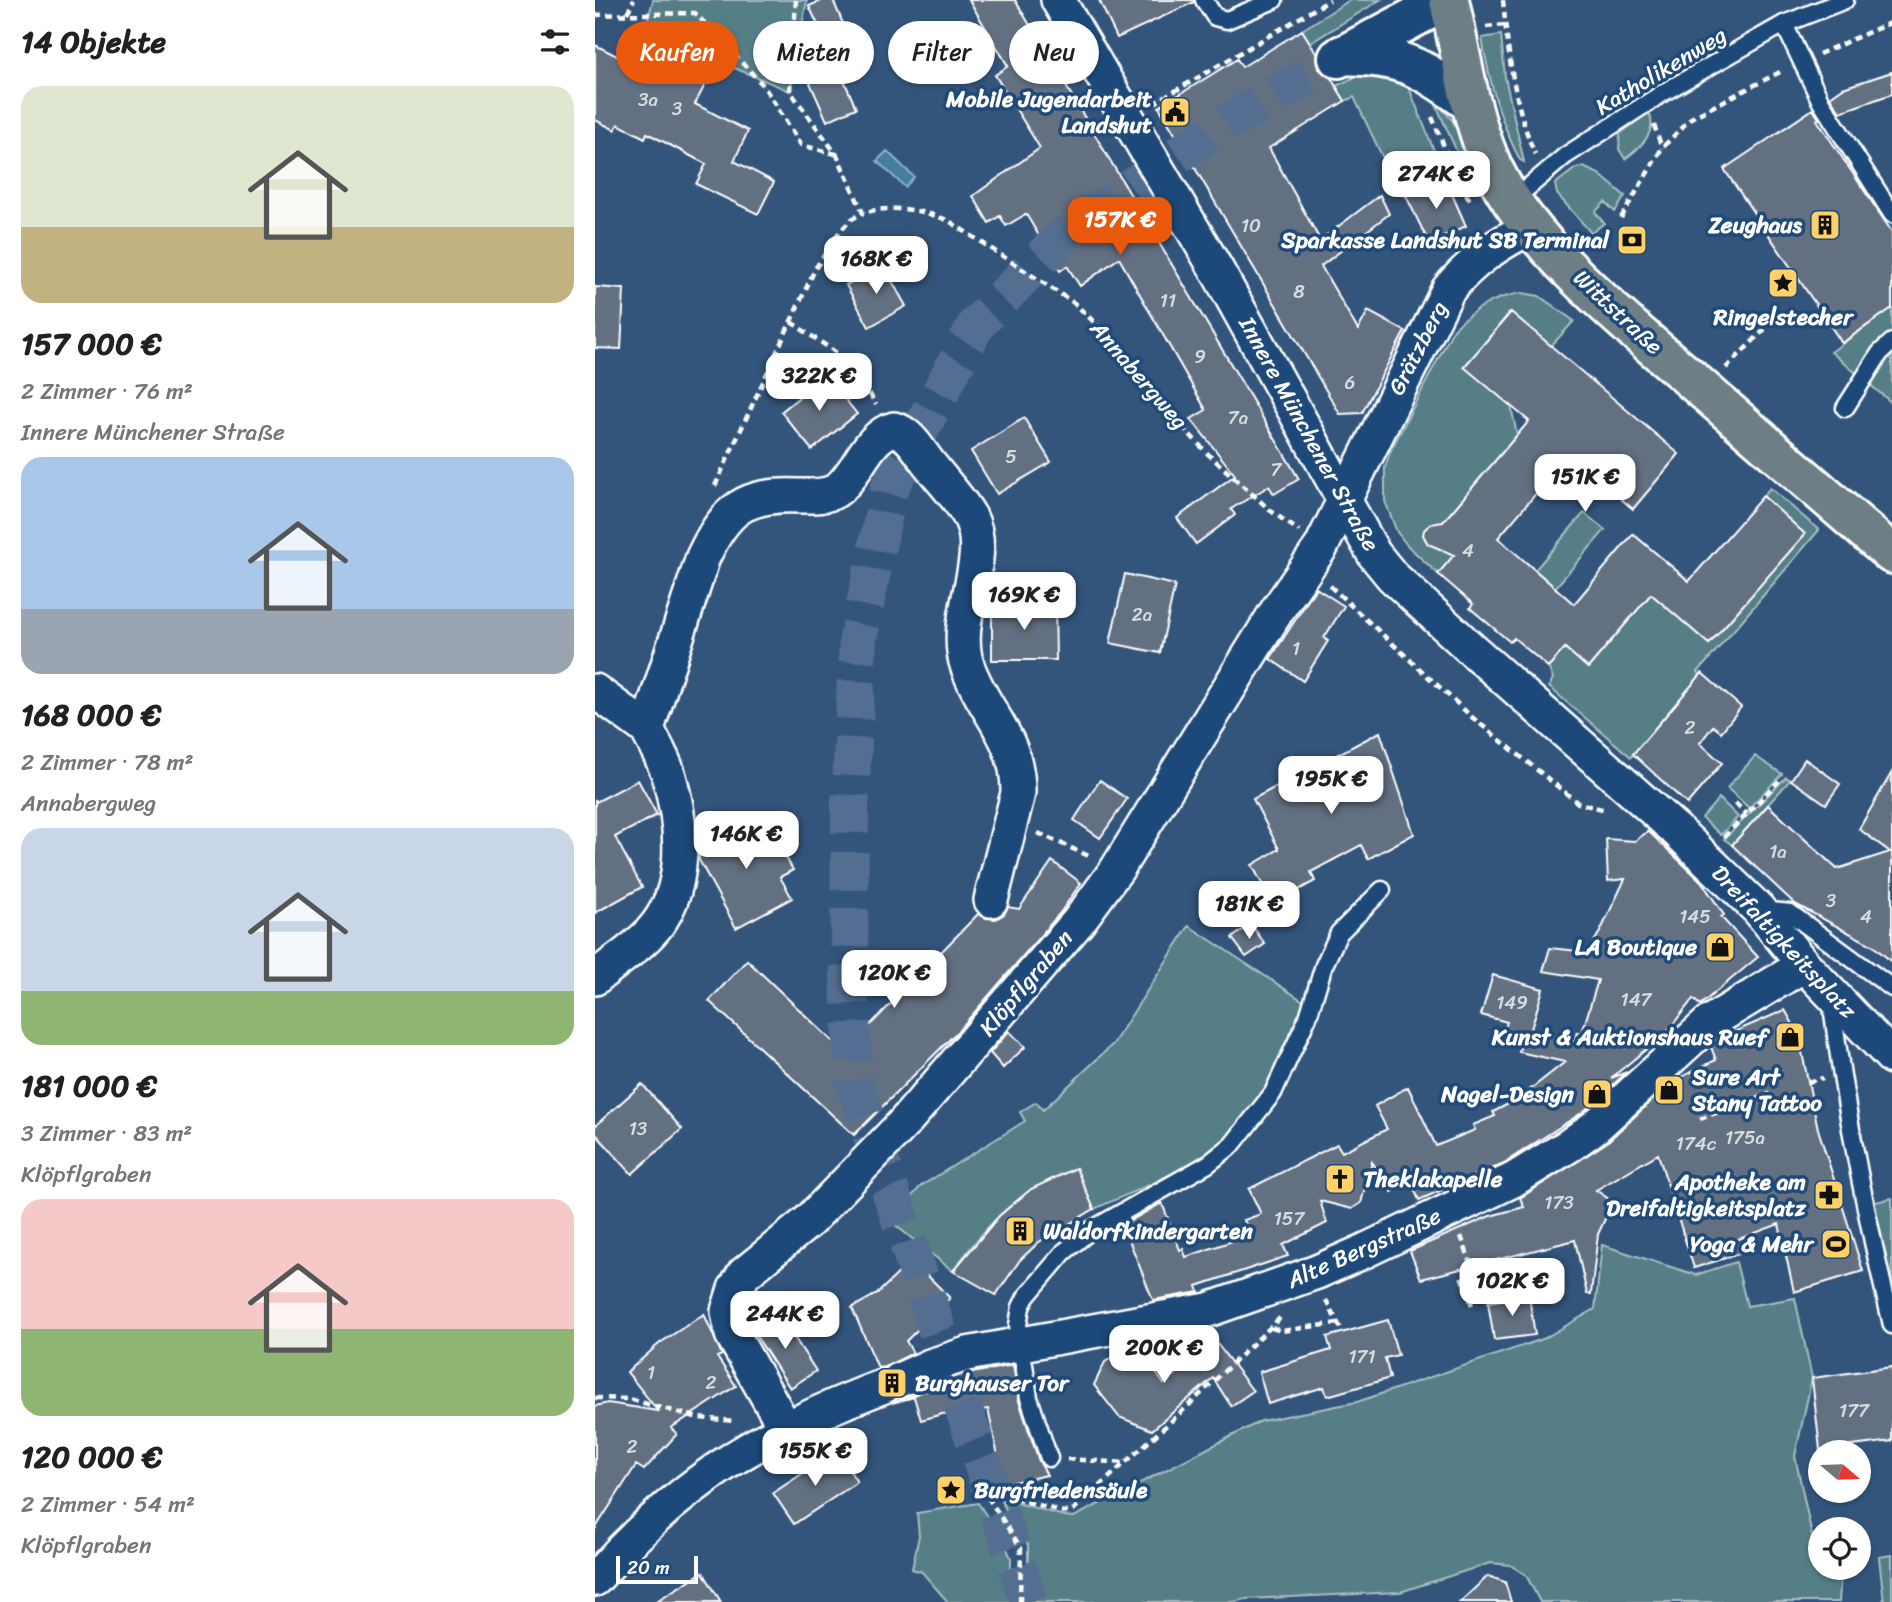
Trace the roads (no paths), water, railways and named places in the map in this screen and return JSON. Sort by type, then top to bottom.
[{"type":"main road","points":[[1448,0],[1333,61],[1387,58],[1402,62],[1442,83],[1471,103]]},
{"type":"main road","name":"Wittstraße","points":[[1448,0],[1471,103],[1489,160],[1522,214],[1611,310],[1892,554]]},
{"type":"street","name":"Innere Münchener Straße","points":[[1058,0],[1285,391],[1343,502],[1374,554],[1392,576],[1468,646],[1674,828]]},
{"type":"street","name":"Grätzberg","points":[[1343,502],[1448,290],[1467,267],[1522,214]]},
{"type":"street","points":[[647,729],[703,556],[720,527],[741,505],[754,498],[769,495],[817,496],[835,491],[888,430],[901,431],[970,518],[976,552],[966,604],[963,649],[968,667],[1014,755],[1018,793],[991,900]]},
{"type":"street","name":"Klöpflgraben","points":[[785,1427],[732,1334],[728,1311],[730,1299],[744,1274],[809,1221],[913,1121],[1078,922],[1117,869],[1314,556],[1343,502]]},
{"type":"street","points":[[595,691],[647,729],[667,772],[678,820],[680,872],[671,901],[650,933],[595,978]]},
{"type":"street","name":"Dreifaltigkeitsplatz","points":[[1674,828],[1758,909],[1804,965],[1892,1057]]},
{"type":"street","name":"Alte Bergstraße","points":[[595,1579],[648,1522],[688,1488],[749,1447],[785,1427],[930,1366],[967,1354],[1208,1310],[1317,1272],[1513,1180],[1595,1126],[1710,1022],[1804,965]]},
{"type":"lane","points":[[1204,0],[1215,17],[1227,20],[1274,0]]},
{"type":"lane","name":"Katholikenweg","points":[[1522,214],[1543,174],[1565,156],[1666,91],[1784,24],[1845,0]]},
{"type":"lane","points":[[1784,24],[1821,102],[1892,214]]},
{"type":"lane","points":[[1845,408],[1880,353],[1892,342]]},
{"type":"lane","points":[[1049,1458],[1029,1398],[1018,1325],[1021,1307],[1064,1252],[1091,1230],[1208,1164],[1232,1145],[1256,1118],[1289,1060],[1308,1017],[1324,965],[1339,933],[1382,890]]},
{"type":"lane","points":[[1758,909],[1790,913],[1892,988]]},
{"type":"lane","points":[[1830,993],[1840,1075],[1862,1197],[1892,1325]]},
{"type":"water","points":[[887,151],[914,177],[905,187],[877,161]]},
{"type":"tunnel","points":[[1029,1602],[854,1083],[849,978],[850,805],[858,639],[889,489],[976,325],[1065,234],[1208,134],[1324,66]]},
{"type":"place","name":"Mobile Jugendarbeit Landshut","points":[[1175,112]]},
{"type":"place","name":"Zeughaus","points":[[1825,225]]},
{"type":"place","name":"Sparkasse Landshut SB Terminal","points":[[1632,240]]},
{"type":"place","name":"Ringelstecher","points":[[1783,283]]},
{"type":"place","name":"LA Boutique","points":[[1720,947]]},
{"type":"place","name":"Kunst & Auktionshaus Ruef","points":[[1790,1037]]},
{"type":"place","name":"Sure Art Stany Tattoo","points":[[1669,1090]]},
{"type":"place","name":"Nagel-Design","points":[[1597,1094]]},
{"type":"place","name":"Theklakapelle","points":[[1340,1179]]},
{"type":"place","name":"Apotheke am Dreifaltigkeitsplatz","points":[[1829,1195]]},
{"type":"place","name":"Waldorfkindergarten","points":[[1020,1231]]},
{"type":"place","name":"Yoga & Mehr","points":[[1836,1244]]},
{"type":"place","name":"Burghauser Tor","points":[[892,1383]]},
{"type":"place","name":"Burgfriedensäule","points":[[951,1490]]}]
